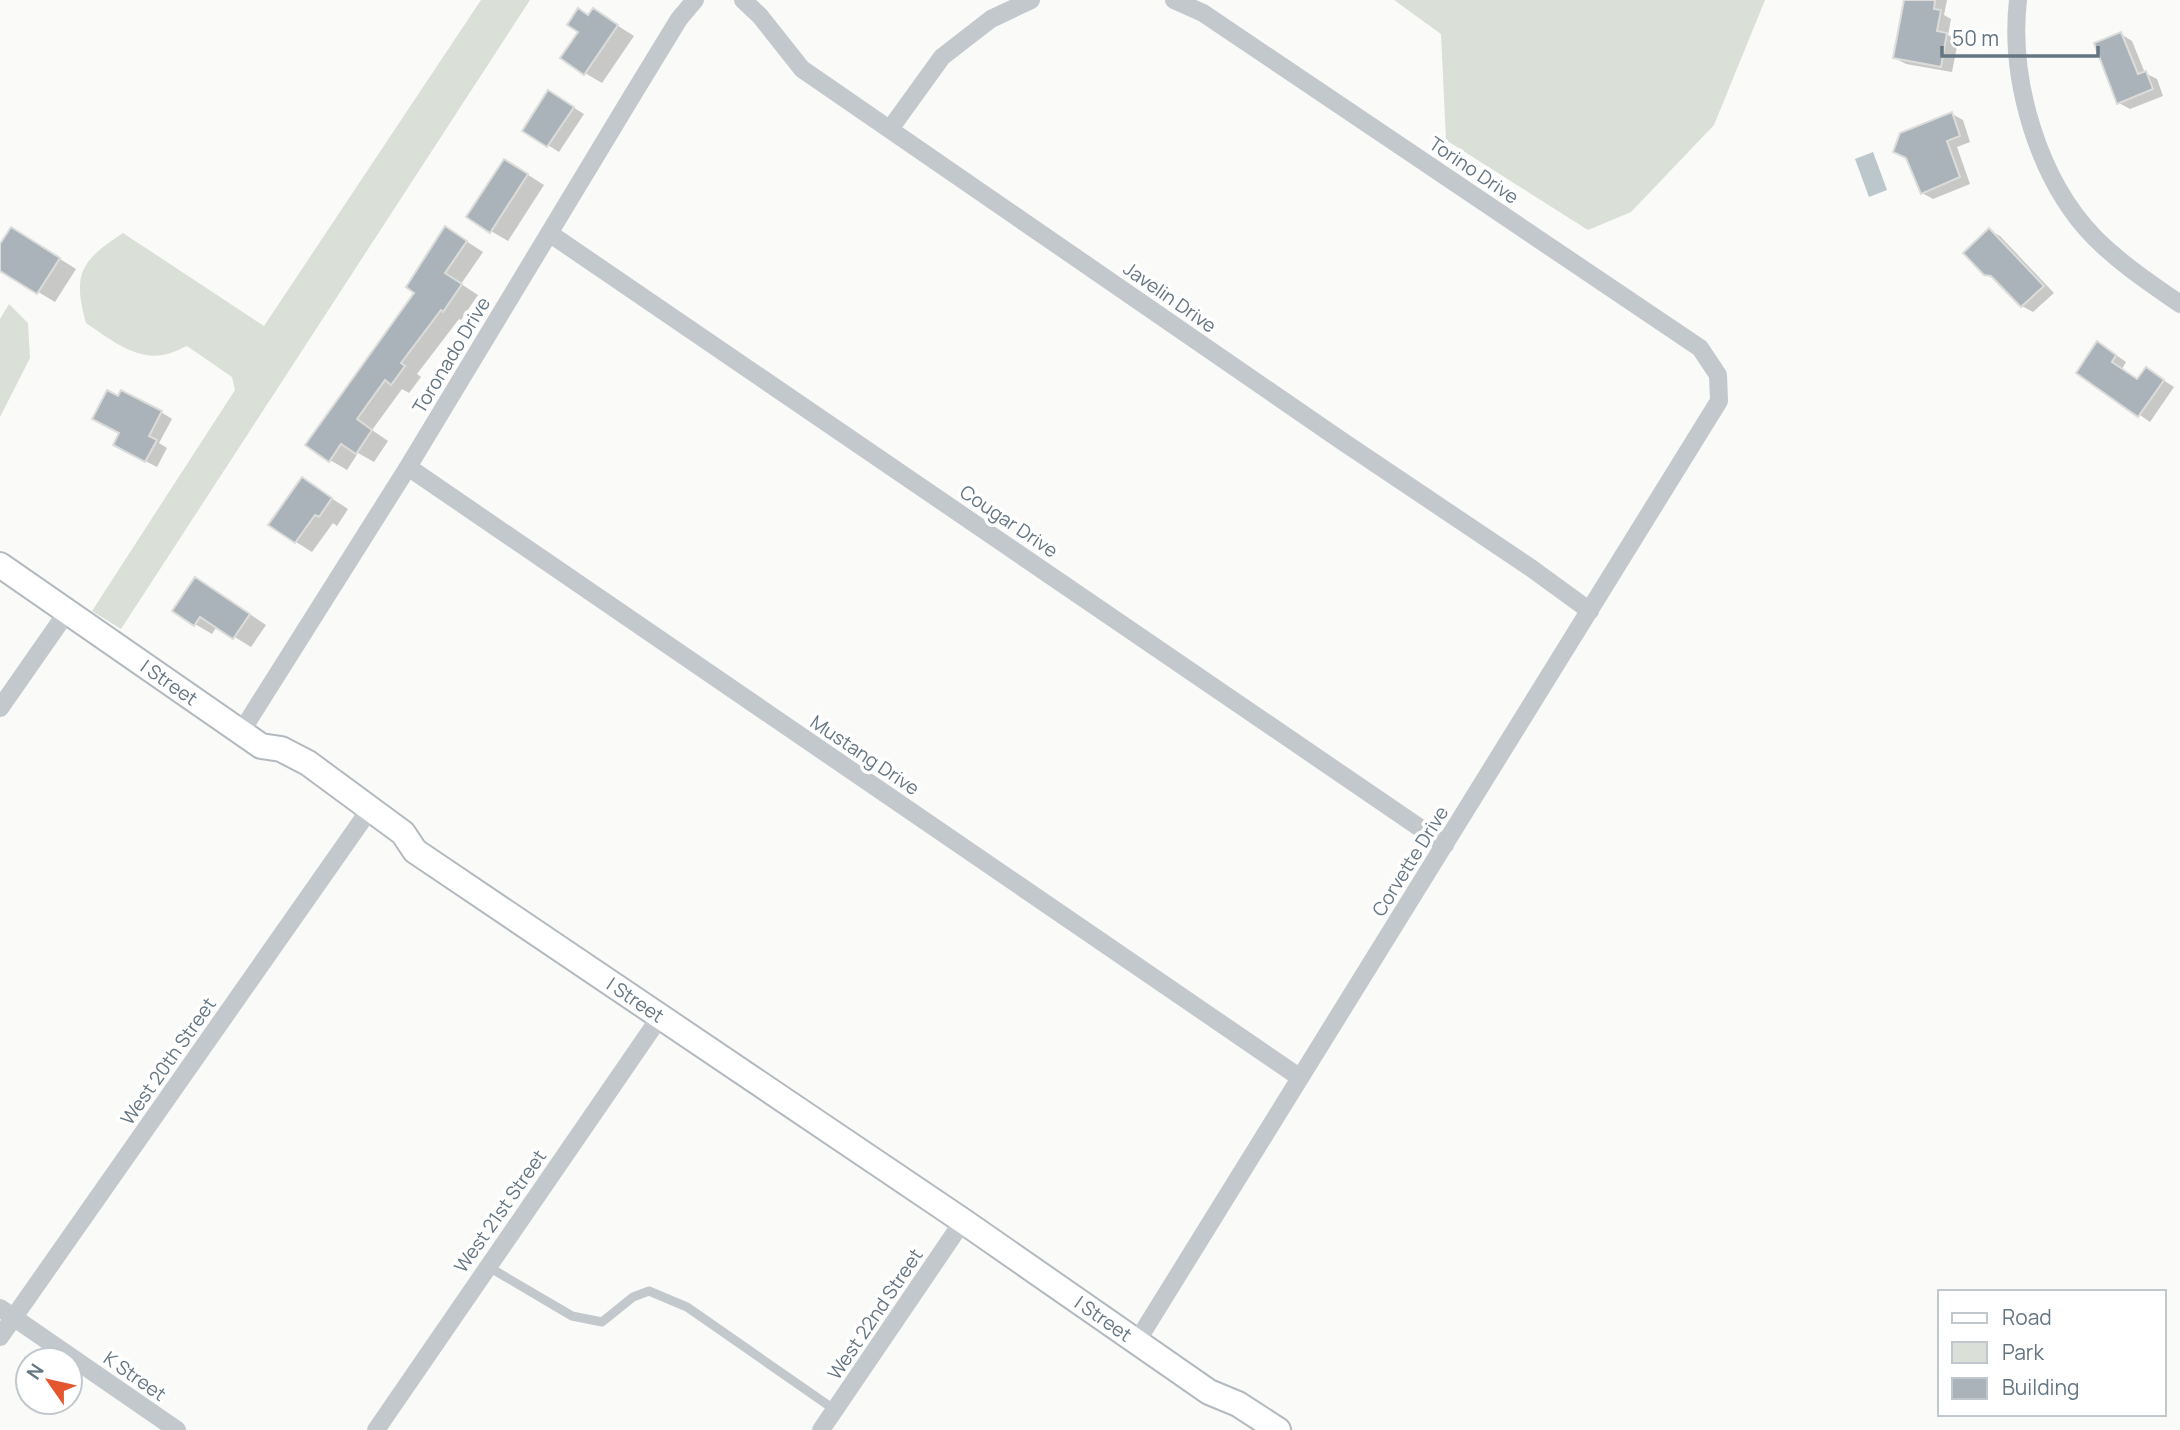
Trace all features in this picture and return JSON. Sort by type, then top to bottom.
[{"type":"street","name":"Toronado Drive","points":[[241,732],[408,467],[679,19],[695,0]]},
{"type":"street","name":"Javelin Drive","points":[[743,0],[760,16],[802,69],[1590,611]]},
{"type":"street","points":[[890,129],[942,57],[991,19],[1031,0]]},
{"type":"street","name":"Torino Drive","points":[[1174,0],[1203,13],[1700,348],[1718,375],[1719,401]]},
{"type":"street","points":[[2018,0],[2015,27],[2022,94],[2046,164],[2070,205],[2093,236],[2123,264],[2180,304]]},
{"type":"street","name":"Cougar Drive","points":[[549,233],[1445,845]]},
{"type":"street","name":"Corvette Drive","points":[[1136,1343],[1298,1077],[1445,845],[1719,401]]},
{"type":"street","name":"Mustang Drive","points":[[408,467],[1298,1077]]},
{"type":"street","name":"I Street","points":[[0,565],[261,746],[281,748],[308,763],[403,833],[415,851],[963,1221],[1136,1343],[1209,1392],[1238,1404],[1271,1428]]},
{"type":"street","points":[[0,708],[67,612]]},
{"type":"street","name":"West 20th Street","points":[[0,1337],[7,1313],[370,809]]},
{"type":"street","name":"West 21st Street","points":[[376,1430],[660,1017]]},
{"type":"street","name":"West 22nd Street","points":[[821,1430],[963,1221]]},
{"type":"street","name":"K Street","points":[[7,1313],[177,1430]]},
{"type":"lane","points":[[487,1266],[572,1315],[602,1322],[633,1297],[649,1291],[687,1307],[835,1410]]},
{"type":"green space","points":[[481,0],[530,0],[121,629],[92,611],[235,390],[232,377],[187,346],[156,356],[145,355],[124,348],[86,323],[80,280],[89,261],[123,233],[264,326]]},
{"type":"green space","points":[[1394,0],[1765,0],[1714,125],[1631,212],[1588,230],[1446,140],[1441,34]]},
{"type":"green space","points":[[9,304],[28,323],[30,358],[0,417],[0,319]]},
{"type":"shaded area","points":[[1873,152],[1887,190],[1869,197],[1855,159]]},
{"type":"building","points":[[1904,0],[1935,0],[1934,9],[1941,10],[1937,31],[1947,33],[1941,67],[1893,58]]},
{"type":"building","points":[[578,8],[588,15],[593,8],[618,25],[584,75],[560,58],[578,32],[567,25]]},
{"type":"building","points":[[2121,32],[2138,74],[2146,71],[2153,89],[2117,104],[2094,43]]},
{"type":"building","points":[[548,90],[574,107],[547,147],[522,131]]},
{"type":"building","points":[[1952,112],[1960,136],[1947,141],[1960,177],[1921,194],[1906,158],[1893,152],[1900,133]]},
{"type":"building","points":[[504,159],[528,174],[490,233],[466,217]]},
{"type":"building","points":[[445,226],[467,241],[445,273],[462,284],[401,363],[405,366],[391,385],[385,380],[357,419],[372,430],[356,454],[341,444],[329,462],[305,445],[414,293],[406,287]]},
{"type":"building","points":[[11,227],[60,258],[37,294],[0,271],[0,244]]},
{"type":"building","points":[[1989,228],[2044,286],[2021,307],[1991,276],[1984,275],[1963,253]]},
{"type":"building","points":[[2097,341],[2116,355],[2112,362],[2137,379],[2146,367],[2164,380],[2138,417],[2076,373]]},
{"type":"building","points":[[107,390],[118,396],[121,390],[162,411],[149,436],[157,440],[145,462],[113,445],[119,433],[92,419]]},
{"type":"building","points":[[302,477],[332,498],[319,517],[315,515],[295,543],[268,525]]},
{"type":"building","points":[[195,577],[250,614],[233,639],[200,617],[194,626],[172,611]]}]
